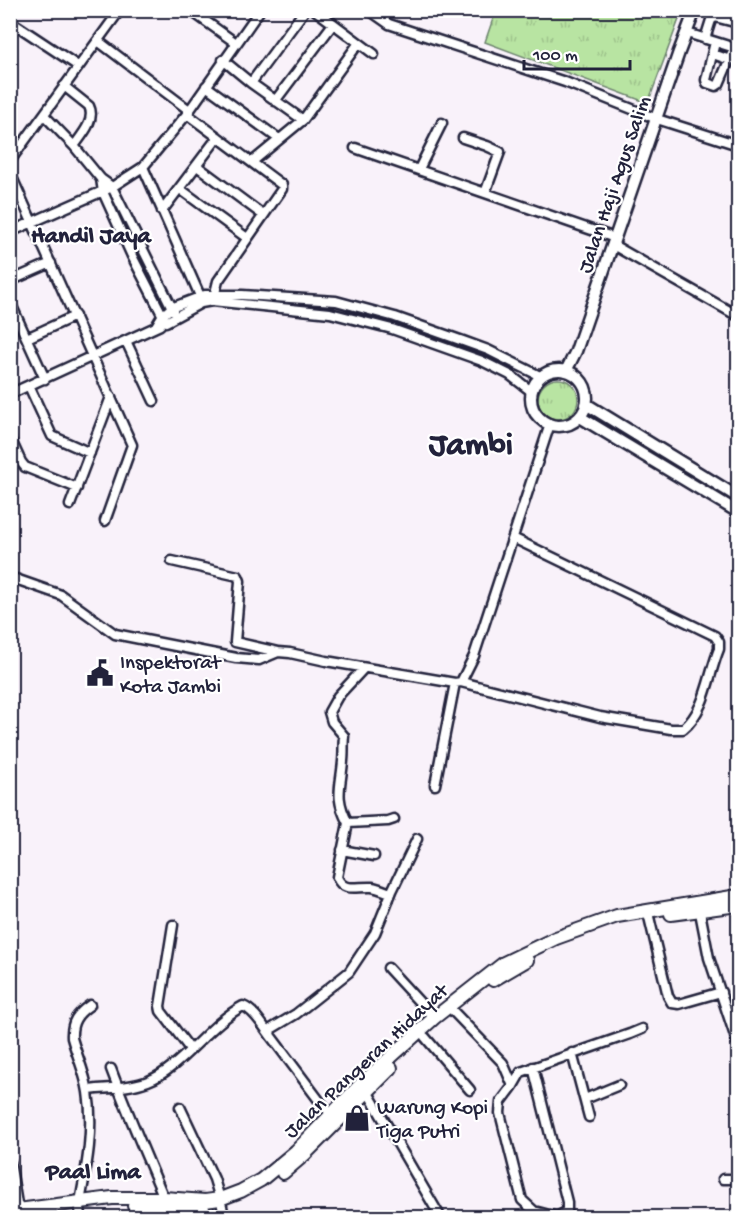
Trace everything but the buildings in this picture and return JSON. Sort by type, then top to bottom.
[{"type":"highway","name":"Jalan Pangeran Hidayat","points":[[222,1207],[241,1191],[261,1180],[296,1151],[332,1114],[425,1037],[491,972],[518,955],[577,929],[699,906],[738,896]]},
{"type":"highway","name":"Jalan Pangeran Hidayat","points":[[699,906],[738,905]]},
{"type":"highway","name":"Jalan Pangeran Hidayat","points":[[18,1213],[135,1206],[207,1209],[222,1207],[266,1186],[304,1155],[364,1088],[434,1018],[451,1009]]},
{"type":"highway","name":"Jalan Pangeran Hidayat","points":[[80,1210],[112,1198],[205,1201],[222,1207]]},
{"type":"main road","name":"Jalan Haji Agus Salim","points":[[566,370],[576,351],[695,10]]},
{"type":"main road","points":[[557,369],[566,370],[580,380],[587,396],[580,417],[564,425],[550,424],[536,415],[532,407],[531,391],[540,376],[557,369]]},
{"type":"main road","points":[[586,404],[738,497]]},
{"type":"main road","points":[[580,417],[738,512]]},
{"type":"street","points":[[10,161],[120,10]]},
{"type":"street","points":[[190,10],[236,43]]},
{"type":"street","points":[[10,232],[103,192],[143,167],[188,112],[260,10]]},
{"type":"street","points":[[251,83],[305,10]]},
{"type":"street","points":[[315,10],[374,54]]},
{"type":"street","points":[[369,10],[393,26],[565,82],[657,119],[738,145]]},
{"type":"street","points":[[705,39],[711,20],[715,17],[738,23]]},
{"type":"street","points":[[10,21],[78,66]]},
{"type":"street","points":[[275,101],[333,24]]},
{"type":"street","points":[[687,33],[716,42],[736,49],[716,86],[707,83],[706,80],[716,42]]},
{"type":"street","points":[[98,41],[282,186],[218,281],[215,297]]},
{"type":"street","points":[[252,162],[303,120],[358,44]]},
{"type":"street","points":[[712,54],[730,60]]},
{"type":"street","points":[[223,60],[303,120]]},
{"type":"street","points":[[64,86],[89,106],[91,111],[90,122],[74,146]]},
{"type":"street","points":[[206,86],[279,139]]},
{"type":"street","points":[[44,115],[101,179],[112,187],[173,312]]},
{"type":"street","points":[[419,169],[442,123]]},
{"type":"street","points":[[162,210],[218,137]]},
{"type":"street","points":[[463,138],[500,152],[485,193]]},
{"type":"street","points":[[355,148],[419,169],[614,242],[738,316]]},
{"type":"street","points":[[197,166],[263,215]]},
{"type":"street","points":[[143,167],[200,296]]},
{"type":"street","points":[[10,173],[132,445],[105,521]]},
{"type":"street","points":[[101,179],[103,192],[164,319]]},
{"type":"street","points":[[180,189],[247,238]]},
{"type":"street","points":[[132,256],[142,251]]},
{"type":"street","points":[[10,281],[51,263]]},
{"type":"street","points":[[11,393],[156,327],[173,312],[200,296],[330,313],[392,328],[483,360],[510,375],[531,391]]},
{"type":"street","points":[[173,312],[215,297]]},
{"type":"street","points":[[236,299],[336,301],[394,317],[488,350],[540,376]]},
{"type":"street","points":[[10,302],[45,379]]},
{"type":"street","points":[[27,338],[75,316]]},
{"type":"street","points":[[126,341],[154,401]]},
{"type":"street","points":[[29,386],[52,436],[90,453]]},
{"type":"street","points":[[70,505],[111,397]]},
{"type":"street","points":[[435,785],[458,682],[474,656],[550,424]]},
{"type":"street","points":[[10,438],[25,467],[77,488]]},
{"type":"street","points":[[172,561],[238,576],[240,581],[235,642],[364,668],[458,682],[600,717],[672,729],[683,729],[691,722],[699,710],[719,649],[716,636],[513,538]]},
{"type":"street","points":[[10,577],[61,595],[115,634],[236,658],[259,660],[278,652]]},
{"type":"street","points":[[364,668],[338,696],[329,712],[332,722],[344,736],[343,763],[338,793],[348,823],[337,877],[344,887],[373,887],[391,893]]},
{"type":"street","points":[[348,823],[394,819]]},
{"type":"street","points":[[270,1035],[272,1029],[296,1014],[349,972],[375,933],[417,839]]},
{"type":"street","points":[[342,850],[374,856]]},
{"type":"street","points":[[699,906],[709,958],[738,1044]]},
{"type":"street","points":[[642,916],[672,1003],[679,1004],[721,992]]},
{"type":"street","points":[[173,925],[160,1005],[161,1011],[190,1049]]},
{"type":"street","points":[[388,968],[434,1018]]},
{"type":"street","points":[[80,1210],[90,1136],[88,1090],[72,1038],[72,1031],[79,1013],[90,1005]]},
{"type":"street","points":[[88,1090],[130,1086],[149,1081],[166,1070],[209,1030],[243,1006],[254,1015],[321,1103],[332,1114]]},
{"type":"street","points":[[451,1009],[503,1063],[521,1072]]},
{"type":"street","points":[[533,1067],[567,1202],[567,1211],[557,1217],[534,1211],[522,1200],[500,1113],[501,1102],[521,1072],[533,1067],[572,1053],[642,1029]]},
{"type":"street","points":[[425,1037],[470,1090]]},
{"type":"street","points":[[572,1053],[589,1117]]},
{"type":"street","points":[[503,1063],[513,1086]]},
{"type":"street","points":[[111,1069],[164,1198]]},
{"type":"street","points":[[585,1099],[619,1084]]},
{"type":"street","points":[[364,1088],[441,1218]]},
{"type":"street","points":[[180,1107],[213,1179],[222,1207]]},
{"type":"street","points":[[10,1162],[18,1213]]},
{"type":"street","points":[[723,1179],[738,1179]]},
{"type":"green space","points":[[496,10],[682,11],[648,103],[485,42]]},
{"type":"green space","points":[[558,379],[566,380],[572,385],[577,391],[577,407],[572,413],[566,418],[558,419],[550,418],[544,413],[539,407],[538,399],[539,391],[544,385],[550,380]]},
{"type":"place","name":"Inspektorat Kota Jambi","points":[[100,673]]},
{"type":"place","name":"Warung Kopi Tiga Putri","points":[[357,1118]]},
{"type":"district","name":"Handil Jaya","points":[[91,234]]},
{"type":"district","name":"Jambi","points":[[471,441]]},
{"type":"district","name":"Paal Lima","points":[[93,1170]]}]
